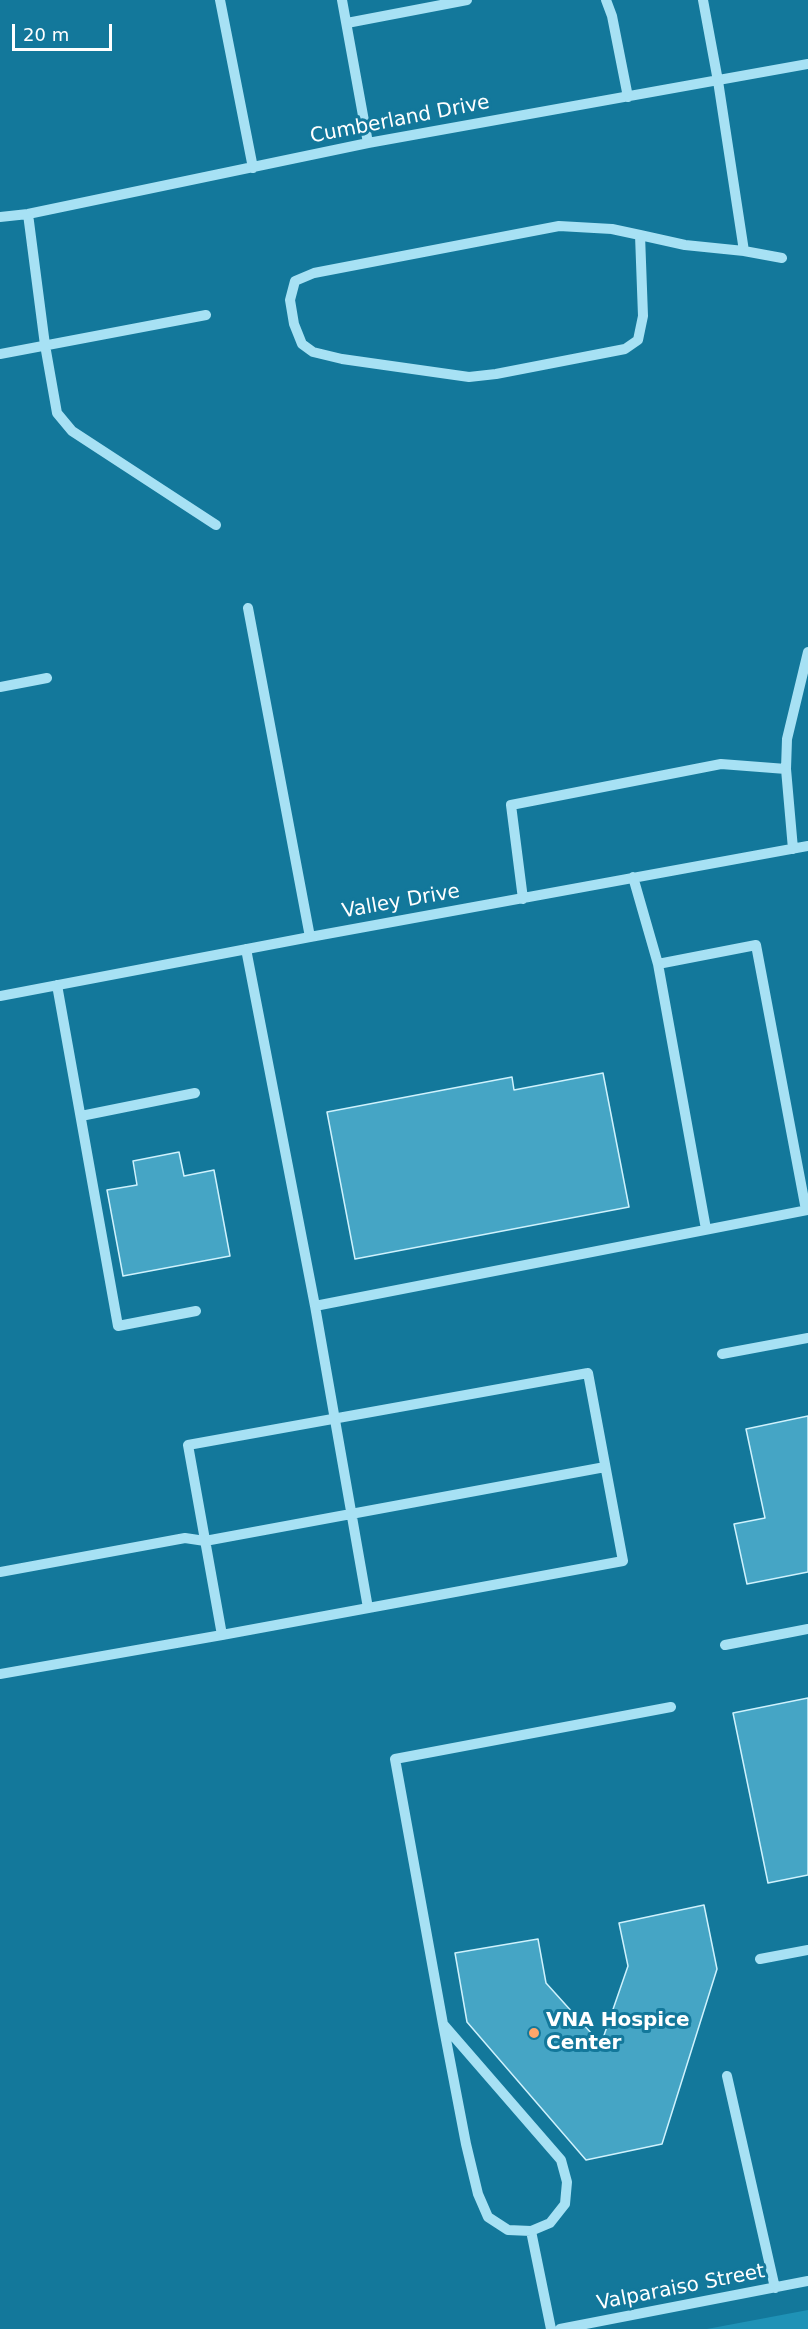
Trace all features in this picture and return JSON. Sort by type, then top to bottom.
[{"type":"street","points":[[220,0],[253,168]]},
{"type":"street","points":[[342,0],[368,143]]},
{"type":"street","points":[[347,23],[467,0]]},
{"type":"street","points":[[606,0],[612,16],[628,97]]},
{"type":"street","points":[[703,0],[744,251]]},
{"type":"street","name":"Cumberland Drive","points":[[0,218],[368,143],[808,64]]},
{"type":"street","points":[[28,214],[45,345],[57,413],[72,431],[216,525]]},
{"type":"street","points":[[640,235],[643,316],[638,340],[625,349],[496,374],[469,377],[342,359],[314,352],[302,344],[294,324],[290,300],[295,281],[314,273],[559,226],[612,229],[640,235],[685,245],[744,251],[782,258]]},
{"type":"street","points":[[0,354],[206,315]]},
{"type":"street","points":[[248,608],[310,937]]},
{"type":"street","points":[[793,849],[786,769],[787,739],[808,652]]},
{"type":"street","points":[[0,687],[47,678]]},
{"type":"street","points":[[523,899],[511,805],[721,764],[786,769]]},
{"type":"street","name":"Valley Drive","points":[[0,996],[808,846]]},
{"type":"street","points":[[633,877],[658,964],[706,1229]]},
{"type":"street","points":[[315,1306],[807,1210],[756,945],[658,964]]},
{"type":"street","points":[[246,949],[315,1306],[368,1608]]},
{"type":"street","points":[[57,985],[118,1326],[196,1311]]},
{"type":"street","points":[[81,1116],[195,1093]]},
{"type":"street","points":[[722,1354],[808,1338]]},
{"type":"street","points":[[0,1674],[222,1635],[623,1561],[588,1373],[188,1445],[222,1635]]},
{"type":"street","points":[[0,1572],[185,1538],[205,1541],[605,1467]]},
{"type":"street","points":[[725,1645],[808,1629]]},
{"type":"street","points":[[443,2024],[561,2160],[567,2182],[565,2204],[550,2223],[531,2231],[508,2230],[488,2217],[478,2194],[466,2144],[443,2024],[394,1759],[671,1707]]},
{"type":"street","points":[[760,1959],[808,1950]]},
{"type":"street","points":[[727,2076],[775,2288]]},
{"type":"street","points":[[531,2231],[551,2329]]},
{"type":"street","name":"Valparaiso Street","points":[[560,2329],[808,2281]]},
{"type":"shaded area","points":[[808,2310],[808,2329],[707,2329]]},
{"type":"building","points":[[603,1073],[629,1207],[355,1259],[327,1112],[512,1077],[514,1090]]},
{"type":"building","points":[[179,1152],[184,1176],[214,1170],[230,1256],[123,1276],[107,1190],[137,1185],[133,1161]]},
{"type":"building","points":[[808,1416],[808,1572],[747,1584],[734,1524],[765,1518],[746,1429]]},
{"type":"building","points":[[808,1698],[808,1875],[768,1883],[733,1713]]},
{"type":"building","name":"VNA Hospice Center","points":[[704,1905],[717,1969],[662,2144],[586,2160],[467,2022],[455,1953],[538,1939],[546,1983],[601,2044],[628,1966],[619,1923]]},
{"type":"place","name":"VNA Hospice Center","points":[[534,2033]]}]
